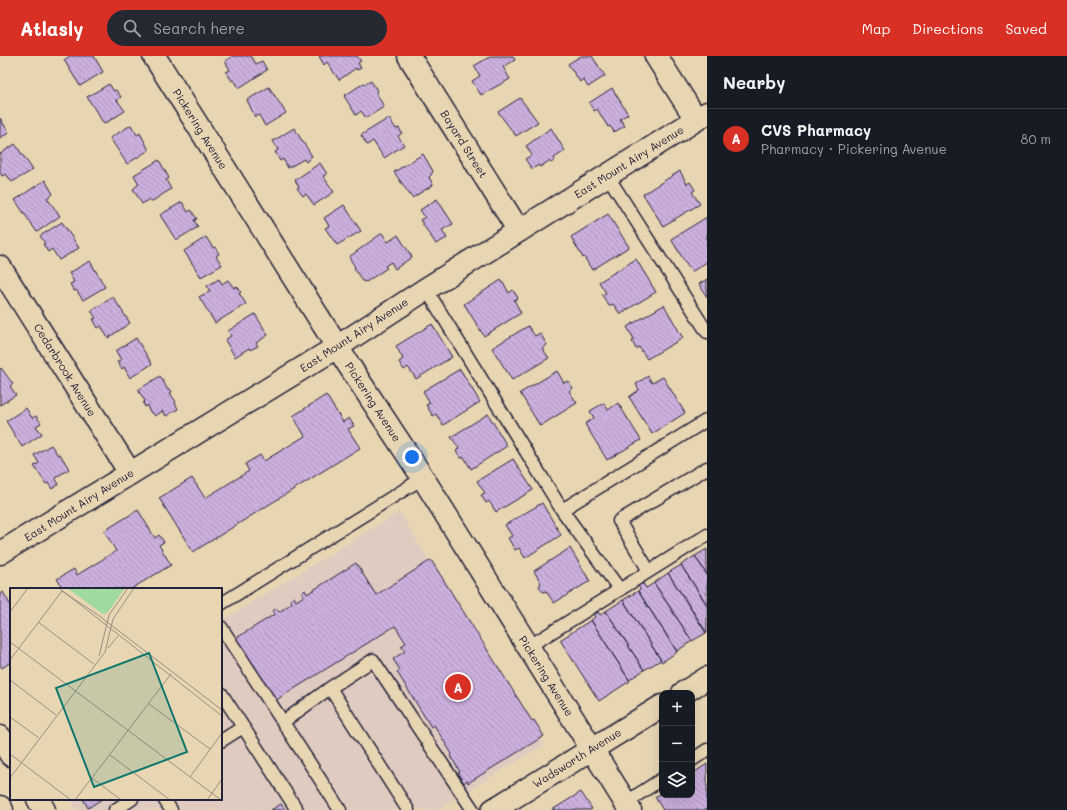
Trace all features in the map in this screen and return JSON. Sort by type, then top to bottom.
[{"type":"street","name":"Pickering Avenue","points":[[154,56],[337,347],[424,478],[627,806]]},
{"type":"street","name":"Bayard Street","points":[[409,56],[519,231]]},
{"type":"street","points":[[656,56],[701,116]]},
{"type":"street","name":"East Mount Airy Avenue","points":[[0,553],[337,347],[426,289],[701,116]]},
{"type":"street","name":"Cedarbrook Avenue","points":[[0,267],[130,473]]},
{"type":"street","points":[[688,690],[707,678]]},
{"type":"street","name":"Wadsworth Avenue","points":[[493,810],[659,708]]},
{"type":"street","points":[[39,800],[44,810]]},
{"type":"lane","points":[[607,175],[707,332]]},
{"type":"lane","points":[[426,289],[562,510],[620,590]]},
{"type":"lane","points":[[562,510],[707,420]]},
{"type":"lane","points":[[649,571],[619,522],[707,468]]},
{"type":"lane","points":[[222,603],[424,478]]},
{"type":"lane","points":[[528,647],[707,535]]},
{"type":"lane","points":[[222,629],[340,810]]},
{"type":"lane","points":[[282,722],[330,688],[374,660],[473,810]]},
{"type":"lane","points":[[330,688],[408,810]]},
{"type":"lane","points":[[222,696],[297,810]]},
{"type":"lane","points":[[222,740],[243,727]]},
{"type":"lane","points":[[695,758],[707,750]]},
{"type":"lane","points":[[627,806],[659,781]]},
{"type":"lane","points":[[116,810],[131,800]]},
{"type":"lane","points":[[165,800],[171,810]]},
{"type":"shaded area","points":[[399,512],[544,745],[437,810],[77,810],[71,800],[222,800],[222,620]]},
{"type":"building","points":[[70,56],[94,56],[103,72],[80,86],[64,60]]},
{"type":"building","points":[[233,56],[251,56],[256,64],[262,61],[267,70],[239,88],[226,72],[230,70],[225,61]]},
{"type":"building","points":[[319,56],[357,56],[361,61],[358,63],[361,68],[357,70],[356,68],[339,80],[327,62],[324,65]]},
{"type":"building","points":[[491,56],[513,56],[515,60],[503,67],[510,79],[481,95],[472,81],[480,76],[474,66]]},
{"type":"building","points":[[581,56],[592,56],[605,76],[588,87],[583,79],[580,82],[568,64]]},
{"type":"building","points":[[371,81],[377,90],[376,92],[384,107],[366,118],[361,111],[356,115],[344,96],[364,83],[365,84]]},
{"type":"building","points":[[109,84],[121,97],[117,100],[125,111],[104,124],[87,97]]},
{"type":"building","points":[[269,87],[286,113],[265,126],[259,115],[255,117],[247,100]]},
{"type":"building","points":[[612,88],[628,114],[620,119],[625,126],[614,132],[610,126],[608,127],[597,109],[594,111],[589,103]]},
{"type":"building","points":[[520,98],[538,122],[516,136],[498,112]]},
{"type":"building","points":[[0,118],[9,133],[0,138]]},
{"type":"building","points":[[389,118],[396,129],[399,128],[402,133],[398,136],[404,145],[384,158],[373,141],[367,145],[361,135]]},
{"type":"building","points":[[131,125],[137,135],[140,133],[149,150],[127,164],[110,138]]},
{"type":"building","points":[[294,128],[312,156],[306,162],[304,159],[288,168],[283,159],[280,161],[275,152],[278,150],[273,141]]},
{"type":"building","points":[[551,128],[565,151],[554,158],[555,160],[551,163],[549,161],[540,167],[539,165],[532,169],[525,159],[532,155],[526,146]]},
{"type":"building","points":[[15,144],[33,170],[12,182],[6,174],[2,176],[0,173],[0,154]]},
{"type":"building","points":[[423,154],[433,171],[429,177],[433,185],[412,198],[394,172]]},
{"type":"building","points":[[159,160],[169,178],[166,180],[171,189],[151,202],[149,199],[142,204],[133,189],[139,184],[134,175]]},
{"type":"building","points":[[320,163],[327,174],[323,176],[334,192],[314,205],[306,194],[303,196],[297,188],[299,187],[295,180]]},
{"type":"building","points":[[680,171],[687,184],[690,182],[695,190],[692,192],[700,204],[663,226],[643,194]]},
{"type":"building","points":[[45,180],[53,194],[47,198],[60,216],[37,232],[15,200]]},
{"type":"building","points":[[437,199],[453,224],[442,230],[447,238],[436,244],[420,220],[425,217],[420,210]]},
{"type":"building","points":[[182,202],[188,212],[191,210],[197,219],[194,220],[198,227],[176,240],[160,215]]},
{"type":"building","points":[[344,205],[361,231],[337,245],[325,228],[329,226],[324,218]]},
{"type":"building","points":[[608,214],[629,247],[592,270],[571,237]]},
{"type":"building","points":[[707,217],[707,262],[691,272],[671,239]]},
{"type":"building","points":[[62,222],[79,248],[59,260],[52,249],[48,252],[43,244],[45,243],[40,236]]},
{"type":"building","points":[[382,233],[388,242],[398,235],[412,257],[395,269],[391,262],[385,266],[387,268],[366,282],[363,282],[349,257]]},
{"type":"building","points":[[206,237],[219,254],[216,256],[222,265],[201,277],[184,251]]},
{"type":"building","points":[[636,259],[656,292],[620,314],[613,304],[609,306],[602,295],[606,293],[599,282]]},
{"type":"building","points":[[90,261],[105,287],[83,300],[76,290],[74,291],[70,284],[74,282],[69,273]]},
{"type":"building","points":[[219,279],[222,284],[228,280],[234,288],[237,286],[241,292],[239,293],[246,304],[215,323],[199,297],[210,291],[207,286]]},
{"type":"building","points":[[707,279],[707,297],[699,284]]},
{"type":"building","points":[[501,280],[509,293],[513,290],[518,298],[514,300],[521,313],[484,336],[464,304]]},
{"type":"building","points":[[113,297],[130,323],[108,338],[101,326],[98,328],[93,319],[96,318],[91,311]]},
{"type":"building","points":[[664,305],[683,338],[647,359],[639,347],[636,349],[632,341],[634,339],[627,327]]},
{"type":"building","points":[[255,314],[268,335],[256,343],[258,346],[250,350],[249,348],[235,357],[225,340],[231,336],[228,331]]},
{"type":"building","points":[[432,324],[452,357],[416,379],[408,367],[404,370],[399,362],[403,359],[396,346]]},
{"type":"building","points":[[528,326],[535,336],[540,333],[547,345],[542,348],[549,358],[512,380],[492,348]]},
{"type":"building","points":[[136,338],[152,364],[130,378],[124,367],[122,369],[117,362],[121,360],[116,351]]},
{"type":"building","points":[[1,368],[13,384],[10,386],[16,395],[0,405],[0,369]]},
{"type":"building","points":[[460,369],[480,402],[443,425],[436,414],[433,416],[426,405],[430,403],[423,391]]},
{"type":"building","points":[[557,371],[564,383],[568,381],[573,388],[569,391],[577,403],[540,426],[520,393]]},
{"type":"building","points":[[160,376],[168,390],[170,389],[172,392],[170,393],[176,402],[175,403],[178,409],[166,416],[163,411],[155,416],[151,413],[148,409],[148,405],[145,407],[143,403],[145,401],[138,390]]},
{"type":"building","points":[[648,376],[652,383],[663,377],[685,413],[652,434],[629,397],[639,390],[636,384]]},
{"type":"building","points":[[326,395],[343,422],[349,418],[354,426],[348,429],[360,448],[193,552],[159,498],[192,478],[205,498],[249,471],[245,464],[260,455],[264,461],[305,436],[293,416]]},
{"type":"building","points":[[604,403],[608,410],[618,403],[641,440],[607,460],[585,424],[594,418],[590,411]]},
{"type":"building","points":[[26,408],[32,418],[36,416],[41,423],[36,426],[42,434],[22,447],[6,421]]},
{"type":"building","points":[[488,414],[507,446],[471,469],[464,457],[461,458],[456,451],[459,448],[451,437]]},
{"type":"building","points":[[51,445],[58,455],[60,454],[69,469],[55,478],[59,484],[52,489],[48,483],[46,484],[34,466],[39,463],[34,455]]},
{"type":"building","points":[[513,459],[533,490],[496,512],[489,501],[486,503],[481,495],[485,493],[477,481]]},
{"type":"building","points":[[542,503],[561,535],[525,558],[519,548],[515,550],[508,538],[512,536],[505,525]]},
{"type":"building","points":[[138,510],[155,538],[159,535],[164,542],[159,545],[171,565],[133,588],[56,588],[61,585],[57,579],[74,569],[77,575],[116,551],[104,531]]},
{"type":"building","points":[[570,548],[590,581],[554,603],[546,591],[543,592],[539,586],[541,583],[534,571]]},
{"type":"building","points":[[707,549],[707,575],[695,556]]},
{"type":"building","points":[[695,556],[707,575],[707,605],[681,565]]},
{"type":"building","points":[[431,560],[532,721],[534,720],[544,736],[468,783],[467,780],[464,783],[458,773],[460,772],[450,755],[452,754],[434,725],[431,727],[397,672],[400,670],[393,659],[405,651],[401,646],[406,643],[395,626],[273,702],[233,640],[275,614],[273,611],[276,608],[279,612],[292,603],[290,600],[294,597],[296,601],[304,596],[302,593],[305,590],[307,594],[356,563],[376,595]]},
{"type":"building","points":[[681,565],[707,605],[707,633],[668,573]]},
{"type":"building","points":[[668,573],[706,633],[692,641],[654,583]]},
{"type":"building","points":[[643,583],[646,588],[654,583],[692,641],[677,651],[638,591],[640,589],[638,586]]},
{"type":"building","points":[[638,591],[677,652],[662,662],[623,600]]},
{"type":"building","points":[[3,592],[10,604],[10,663],[2,668],[0,665],[0,594]]},
{"type":"building","points":[[623,600],[661,660],[644,670],[606,611]]},
{"type":"building","points":[[606,611],[644,670],[629,680],[591,620],[598,612],[600,615]]},
{"type":"building","points":[[591,620],[630,681],[599,701],[560,640]]},
{"type":"building","points":[[707,764],[707,810],[663,810],[655,797],[659,795],[659,798],[695,798],[695,772]]},
{"type":"building","points":[[581,792],[592,809],[552,810]]},
{"type":"building","points":[[84,800],[100,800],[88,808]]},
{"type":"building","points":[[281,804],[285,810],[271,810]]},
{"type":"place","name":"CVS Pharmacy","points":[[458,687]]}]
